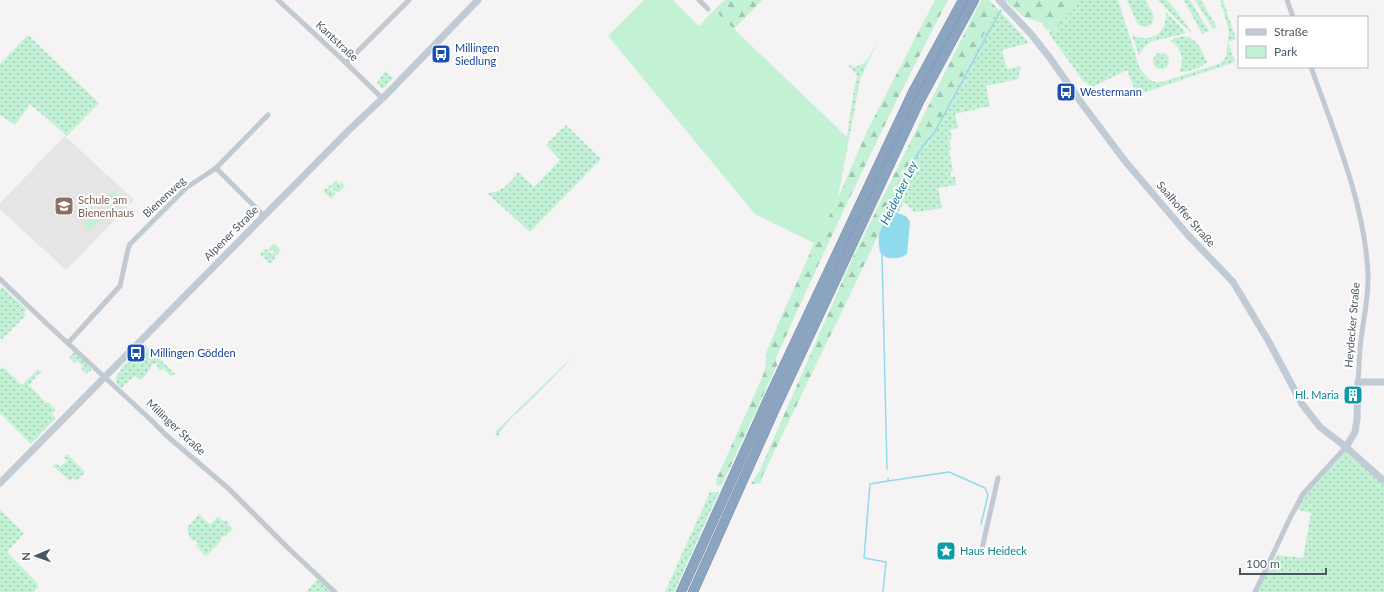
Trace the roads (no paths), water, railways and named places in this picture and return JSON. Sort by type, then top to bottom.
[{"type":"highway","points":[[681,592],[766,404],[913,92],[963,0]]},
{"type":"highway","points":[[693,592],[774,411],[920,100],[974,0]]},
{"type":"street","name":"Kantstraße","points":[[278,0],[382,98]]},
{"type":"street","points":[[346,63],[409,0]]},
{"type":"street","name":"Alpener Straße","points":[[0,482],[478,0]]},
{"type":"street","points":[[698,0],[708,9]]},
{"type":"street","name":"Saalhoffer Straße","points":[[998,0],[1031,34],[1050,58],[1125,161],[1187,234],[1232,282],[1269,342],[1302,404],[1320,427],[1346,447]]},
{"type":"street","points":[[1288,0],[1293,16]]},
{"type":"street","name":"Heydecker Straße","points":[[1311,68],[1347,169],[1360,220],[1368,273],[1368,296],[1360,348],[1357,419],[1355,432],[1346,447]]},
{"type":"street","name":"Bienenweg","points":[[68,343],[120,286],[130,244],[186,188],[216,168],[268,115]]},
{"type":"street","points":[[216,168],[264,216]]},
{"type":"street","name":"Millinger Straße","points":[[0,279],[152,420],[166,435],[229,489],[335,592]]},
{"type":"street","points":[[1358,382],[1384,382]]},
{"type":"street","points":[[1256,592],[1291,516],[1303,494],[1346,447],[1384,481]]},
{"type":"street","points":[[981,553],[998,478]]},
{"type":"water","points":[[892,210],[907,217],[910,222],[907,254],[896,258],[883,256],[879,245],[880,235]]},
{"type":"waterway","name":"Heidecker Ley","points":[[879,238],[914,160],[934,133],[1001,10]]},
{"type":"waterway","name":"Heidecker Ley","points":[[880,250],[882,254],[887,469]]},
{"type":"waterway","points":[[888,481],[949,472],[985,488],[988,495],[981,524]]},
{"type":"waterway","name":"Heidecker Ley","points":[[883,592],[886,562],[864,558],[870,484],[888,481],[888,478]]},
{"type":"place","name":"Millingen Siedlung","points":[[441,54]]},
{"type":"place","name":"Westermann","points":[[1066,92]]},
{"type":"place","name":"Schule am Bienenhaus","points":[[64,206]]},
{"type":"place","name":"Millingen Gödden","points":[[136,353]]},
{"type":"place","name":"Hl. Maria","points":[[1353,395]]},
{"type":"place","name":"Haus Heideck","points":[[946,551]]}]
